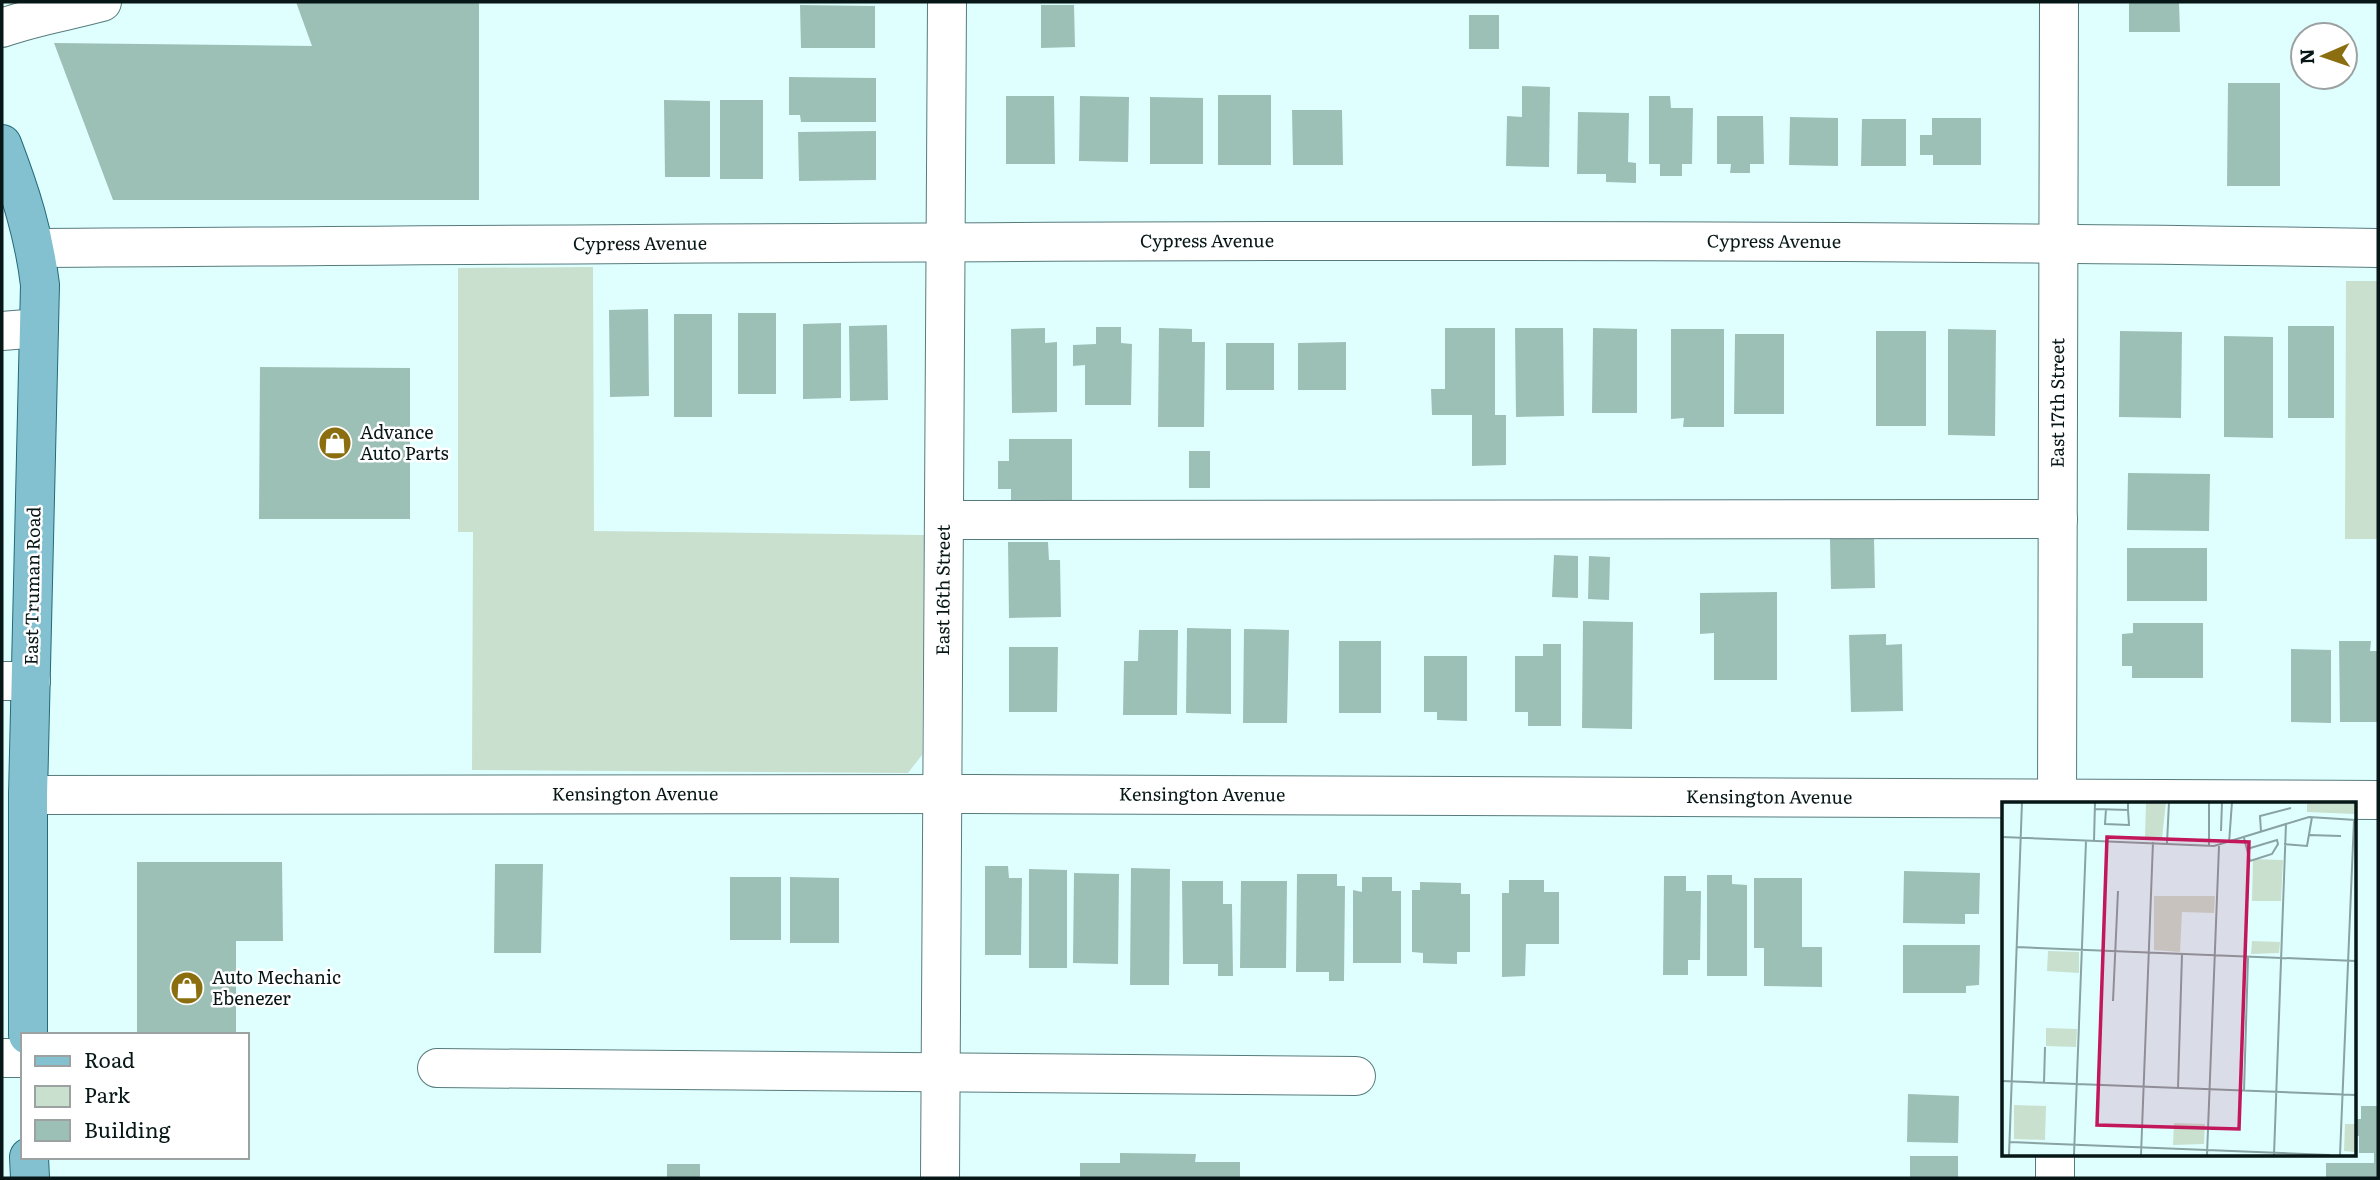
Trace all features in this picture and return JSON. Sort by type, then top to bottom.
[{"type":"main road","name":"East Truman Road","points":[[4,156],[25,205],[36,248],[40,285],[20,330],[16,681],[28,795],[28,1033]]},
{"type":"main road","points":[[30,1159],[30,1178]]},
{"type":"street","points":[[2,28],[56,8],[102,2]]},
{"type":"street","name":"East 16th Street","points":[[940,1178],[947,2]]},
{"type":"street","name":"East 17th Street","points":[[2057,800],[2059,2]]},
{"type":"street","name":"Cypress Avenue","points":[[36,248],[944,241],[2059,242],[2378,248]]},
{"type":"street","points":[[944,520],[2058,519]]},
{"type":"street","name":"Kensington Avenue","points":[[28,795],[944,794],[2378,800]]},
{"type":"street","points":[[2,1058],[21,1058]]},
{"type":"street","points":[[437,1068],[1356,1076]]},
{"type":"street","points":[[2055,1156],[2055,1178]]},
{"type":"green space","points":[[593,267],[594,531],[924,535],[922,755],[908,773],[472,770],[473,532],[458,532],[458,268]]},
{"type":"green space","points":[[2346,281],[2378,281],[2378,539],[2345,539]]},
{"type":"building","points":[[296,2],[479,2],[479,200],[113,200],[54,43],[312,46]]},
{"type":"building","points":[[2129,2],[2179,2],[2180,32],[2129,32]]},
{"type":"building","points":[[800,5],[875,6],[875,48],[801,48]]},
{"type":"building","points":[[1041,5],[1074,5],[1075,47],[1041,48]]},
{"type":"building","points":[[1469,15],[1499,15],[1499,49],[1469,49]]},
{"type":"building","points":[[789,77],[876,78],[876,122],[801,122],[800,115],[789,115]]},
{"type":"building","points":[[2228,83],[2280,83],[2280,186],[2227,186]]},
{"type":"building","points":[[1522,86],[1550,87],[1549,167],[1506,166],[1507,116],[1522,117]]},
{"type":"building","points":[[1218,95],[1271,95],[1271,165],[1218,165]]},
{"type":"building","points":[[1006,96],[1054,96],[1055,164],[1006,164]]},
{"type":"building","points":[[1080,96],[1129,97],[1128,162],[1079,161]]},
{"type":"building","points":[[1649,96],[1670,96],[1671,108],[1693,108],[1692,164],[1682,164],[1682,176],[1660,176],[1660,164],[1649,164]]},
{"type":"building","points":[[1150,97],[1203,98],[1203,164],[1150,164]]},
{"type":"building","points":[[664,100],[710,101],[710,177],[665,177]]},
{"type":"building","points":[[720,100],[763,100],[763,179],[720,179]]},
{"type":"building","points":[[1292,110],[1342,110],[1343,165],[1293,165]]},
{"type":"building","points":[[1578,112],[1629,113],[1628,162],[1636,163],[1636,183],[1606,182],[1606,174],[1577,174]]},
{"type":"building","points":[[1717,116],[1763,116],[1764,164],[1750,164],[1750,173],[1730,173],[1731,164],[1717,164]]},
{"type":"building","points":[[1790,117],[1838,118],[1838,166],[1789,165]]},
{"type":"building","points":[[1932,118],[1981,118],[1981,165],[1933,165],[1933,155],[1920,155],[1920,135],[1932,135]]},
{"type":"building","points":[[1862,119],[1906,119],[1906,166],[1861,166]]},
{"type":"building","points":[[876,131],[876,180],[799,181],[798,132]]},
{"type":"building","points":[[648,309],[649,396],[610,397],[609,310]]},
{"type":"building","points":[[738,313],[776,313],[776,394],[738,394]]},
{"type":"building","points":[[674,314],[712,314],[712,417],[674,417]]},
{"type":"building","points":[[841,323],[841,398],[803,399],[803,324]]},
{"type":"building","points":[[887,325],[888,400],[850,401],[849,326]]},
{"type":"building","points":[[2288,326],[2334,326],[2334,418],[2288,418]]},
{"type":"building","points":[[1096,327],[1121,327],[1121,343],[1132,344],[1131,405],[1085,405],[1085,365],[1073,366],[1073,345],[1096,344]]},
{"type":"building","points":[[1045,328],[1045,343],[1057,342],[1057,412],[1012,413],[1011,329]]},
{"type":"building","points":[[1159,328],[1192,329],[1192,342],[1205,342],[1204,427],[1158,427]]},
{"type":"building","points":[[1445,328],[1495,328],[1495,415],[1506,415],[1506,465],[1472,466],[1472,415],[1432,415],[1431,389],[1445,389]]},
{"type":"building","points":[[1515,328],[1563,328],[1564,416],[1516,417]]},
{"type":"building","points":[[1593,328],[1637,329],[1637,413],[1592,413]]},
{"type":"building","points":[[1671,329],[1724,329],[1724,427],[1683,427],[1684,418],[1671,419]]},
{"type":"building","points":[[1948,329],[1996,330],[1995,436],[1948,435]]},
{"type":"building","points":[[1876,331],[1926,331],[1926,426],[1876,426]]},
{"type":"building","points":[[2120,331],[2182,332],[2181,418],[2119,417]]},
{"type":"building","points":[[1735,334],[1784,334],[1784,414],[1734,414]]},
{"type":"building","points":[[2224,336],[2273,337],[2273,438],[2224,437]]},
{"type":"building","points":[[1346,342],[1346,390],[1298,390],[1298,343]]},
{"type":"building","points":[[1226,343],[1274,343],[1274,390],[1226,390]]},
{"type":"building","name":"Advance Auto Parts","points":[[260,367],[410,368],[410,519],[259,519]]},
{"type":"building","points":[[1009,439],[1072,439],[1072,509],[1011,509],[1011,489],[998,489],[998,461],[1009,461]]},
{"type":"building","points":[[1189,451],[1210,451],[1210,488],[1189,488]]},
{"type":"building","points":[[2128,473],[2210,474],[2209,531],[2127,530]]},
{"type":"building","points":[[1874,538],[1875,588],[1831,589],[1830,539]]},
{"type":"building","points":[[1008,542],[1048,542],[1049,560],[1060,560],[1061,617],[1009,618]]},
{"type":"building","points":[[2127,548],[2207,548],[2207,601],[2127,601]]},
{"type":"building","points":[[1554,555],[1578,556],[1578,598],[1552,597]]},
{"type":"building","points":[[1589,556],[1610,557],[1609,600],[1588,599]]},
{"type":"building","points":[[1777,592],[1777,680],[1714,680],[1714,633],[1700,634],[1700,593]]},
{"type":"building","points":[[1583,621],[1633,622],[1632,729],[1582,728]]},
{"type":"building","points":[[2133,623],[2203,623],[2203,678],[2132,678],[2132,666],[2122,666],[2122,634],[2133,633]]},
{"type":"building","points":[[1187,628],[1231,629],[1231,714],[1186,713]]},
{"type":"building","points":[[1244,629],[1289,630],[1287,723],[1243,723]]},
{"type":"building","points":[[1139,630],[1178,630],[1177,715],[1123,715],[1124,661],[1138,661]]},
{"type":"building","points":[[1886,634],[1886,645],[1902,644],[1903,711],[1851,712],[1849,635]]},
{"type":"building","points":[[1339,641],[1381,641],[1381,713],[1339,713]]},
{"type":"building","points":[[2339,641],[2371,641],[2370,651],[2378,651],[2378,722],[2340,722]]},
{"type":"building","points":[[1543,644],[1561,644],[1561,726],[1528,726],[1528,712],[1515,712],[1515,656],[1543,656]]},
{"type":"building","points":[[1009,647],[1058,647],[1057,712],[1009,712]]},
{"type":"building","points":[[2291,649],[2331,650],[2331,723],[2291,722]]},
{"type":"building","points":[[1424,656],[1467,656],[1467,721],[1437,720],[1437,712],[1424,712]]},
{"type":"building","name":"Auto Mechanic Ebenezer","points":[[137,862],[282,862],[283,941],[236,941],[236,1033],[137,1033]]},
{"type":"building","points":[[495,864],[543,864],[541,953],[494,953]]},
{"type":"building","points":[[985,866],[1008,866],[1009,878],[1022,878],[1021,955],[985,955]]},
{"type":"building","points":[[1131,868],[1170,869],[1169,985],[1130,985]]},
{"type":"building","points":[[1029,869],[1067,870],[1067,968],[1029,968]]},
{"type":"building","points":[[1904,871],[1980,873],[1979,914],[1965,914],[1965,924],[1903,923]]},
{"type":"building","points":[[1074,873],[1119,874],[1118,964],[1073,963]]},
{"type":"building","points":[[1297,874],[1337,874],[1337,886],[1345,886],[1344,981],[1329,981],[1329,972],[1296,972]]},
{"type":"building","points":[[1707,875],[1732,875],[1732,884],[1747,885],[1747,976],[1707,976]]},
{"type":"building","points":[[1664,876],[1686,876],[1686,891],[1701,891],[1700,960],[1688,960],[1688,975],[1663,975]]},
{"type":"building","points":[[730,877],[781,877],[781,940],[730,940]]},
{"type":"building","points":[[790,877],[839,878],[839,943],[790,943]]},
{"type":"building","points":[[1362,877],[1392,877],[1392,891],[1401,891],[1401,963],[1353,963],[1353,890],[1362,892]]},
{"type":"building","points":[[1754,878],[1802,878],[1802,947],[1822,947],[1822,987],[1764,986],[1764,948],[1754,948]]},
{"type":"building","points":[[1509,880],[1544,880],[1544,892],[1559,892],[1559,944],[1526,944],[1525,976],[1502,977],[1502,893],[1509,893]]},
{"type":"building","points":[[1182,881],[1223,881],[1223,904],[1232,904],[1233,976],[1218,976],[1218,964],[1183,964]]},
{"type":"building","points":[[1241,881],[1287,881],[1286,968],[1240,968]]},
{"type":"building","points":[[1420,882],[1461,883],[1461,894],[1470,894],[1470,952],[1457,952],[1457,964],[1423,963],[1423,953],[1412,952],[1412,890],[1420,890]]},
{"type":"building","points":[[1903,945],[1980,945],[1979,985],[1966,986],[1966,993],[1903,993]]},
{"type":"building","points":[[1908,1094],[1959,1096],[1958,1143],[1907,1142]]},
{"type":"building","points":[[2361,1106],[2378,1106],[2378,1178],[2326,1178],[2326,1163],[2374,1163],[2374,1153],[2359,1153],[2356,1119],[2361,1119]]},
{"type":"building","points":[[1120,1153],[1196,1154],[1195,1162],[1240,1162],[1240,1178],[1080,1178],[1080,1163],[1120,1163]]},
{"type":"building","points":[[1910,1156],[1958,1156],[1958,1178],[1910,1178]]},
{"type":"building","points":[[667,1164],[700,1164],[700,1178],[667,1178]]},
{"type":"place","name":"Advance Auto Parts","points":[[335,443]]},
{"type":"place","name":"Auto Mechanic Ebenezer","points":[[187,988]]}]
